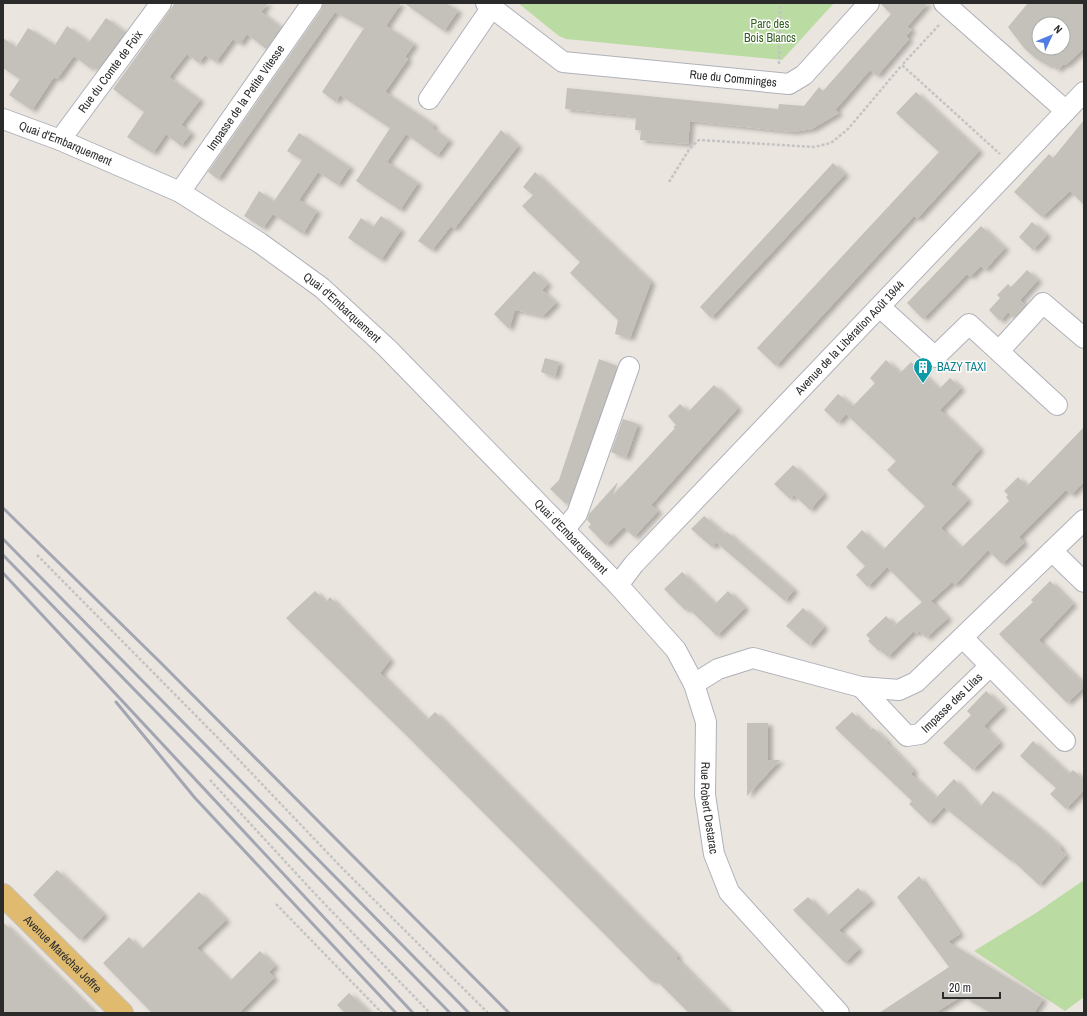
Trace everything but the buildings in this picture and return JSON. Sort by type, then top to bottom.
[{"type":"main road","name":"Avenue Maréchal Joffre","points":[[3,895],[122,1013]]},
{"type":"street","name":"Rue du Comte de Foix","points":[[60,140],[160,3]]},
{"type":"street","name":"Impasse de la Petite Vitesse","points":[[180,192],[312,3]]},
{"type":"street","name":"Rue du Comminges","points":[[489,5],[563,62],[790,84],[804,75],[869,3]]},
{"type":"street","points":[[429,100],[489,5]]},
{"type":"street","points":[[948,7],[1066,111]]},
{"type":"street","name":"Avenue de la Libération Août 1944","points":[[618,585],[634,564],[1084,92]]},
{"type":"street","name":"Quai d'Embarquement","points":[[3,119],[60,140],[180,192],[260,244],[322,288],[387,348],[618,585]]},
{"type":"street","points":[[999,352],[1043,303],[1084,338]]},
{"type":"street","points":[[880,307],[935,357],[969,324],[1057,405]]},
{"type":"street","points":[[564,530],[577,514],[629,367]]},
{"type":"street","points":[[694,684],[718,669],[753,658],[861,687],[899,690],[916,682],[1084,520]]},
{"type":"street","points":[[1052,551],[1084,582]]},
{"type":"street","name":"Rue Robert Destarac","points":[[618,585],[676,650],[694,684],[706,722],[705,795],[714,854],[730,892],[839,1013]]},
{"type":"street","name":"Impasse des Lilas","points":[[963,638],[1064,741]]},
{"type":"street","name":"Impasse des Lilas","points":[[861,687],[907,736],[920,734],[990,666]]},
{"type":"path","points":[[778,83],[780,3]]},
{"type":"path","points":[[669,182],[688,152],[699,140],[814,147],[831,143],[848,129],[948,7]]},
{"type":"path","points":[[902,65],[1014,166]]},
{"type":"path","points":[[37,555],[218,738],[343,869],[488,1013]]},
{"type":"path","points":[[210,780],[317,896],[430,1013]]},
{"type":"path","points":[[276,904],[382,1013]]},
{"type":"green space","name":"Parc des Bois Blancs","points":[[518,3],[834,3],[782,60],[566,39],[559,36]]},
{"type":"green space","points":[[1084,880],[1084,997],[1065,1011],[974,951],[1036,913]]},
{"type":"railway","points":[[3,508],[161,663],[509,1013]]},
{"type":"railway","points":[[3,539],[469,1013]]},
{"type":"railway","points":[[3,555],[450,1013]]},
{"type":"railway","points":[[3,573],[413,1013]]},
{"type":"railway","points":[[116,702],[195,798],[396,1013]]},
{"type":"place","name":"BAZY TAXI","points":[[923,384]]}]
